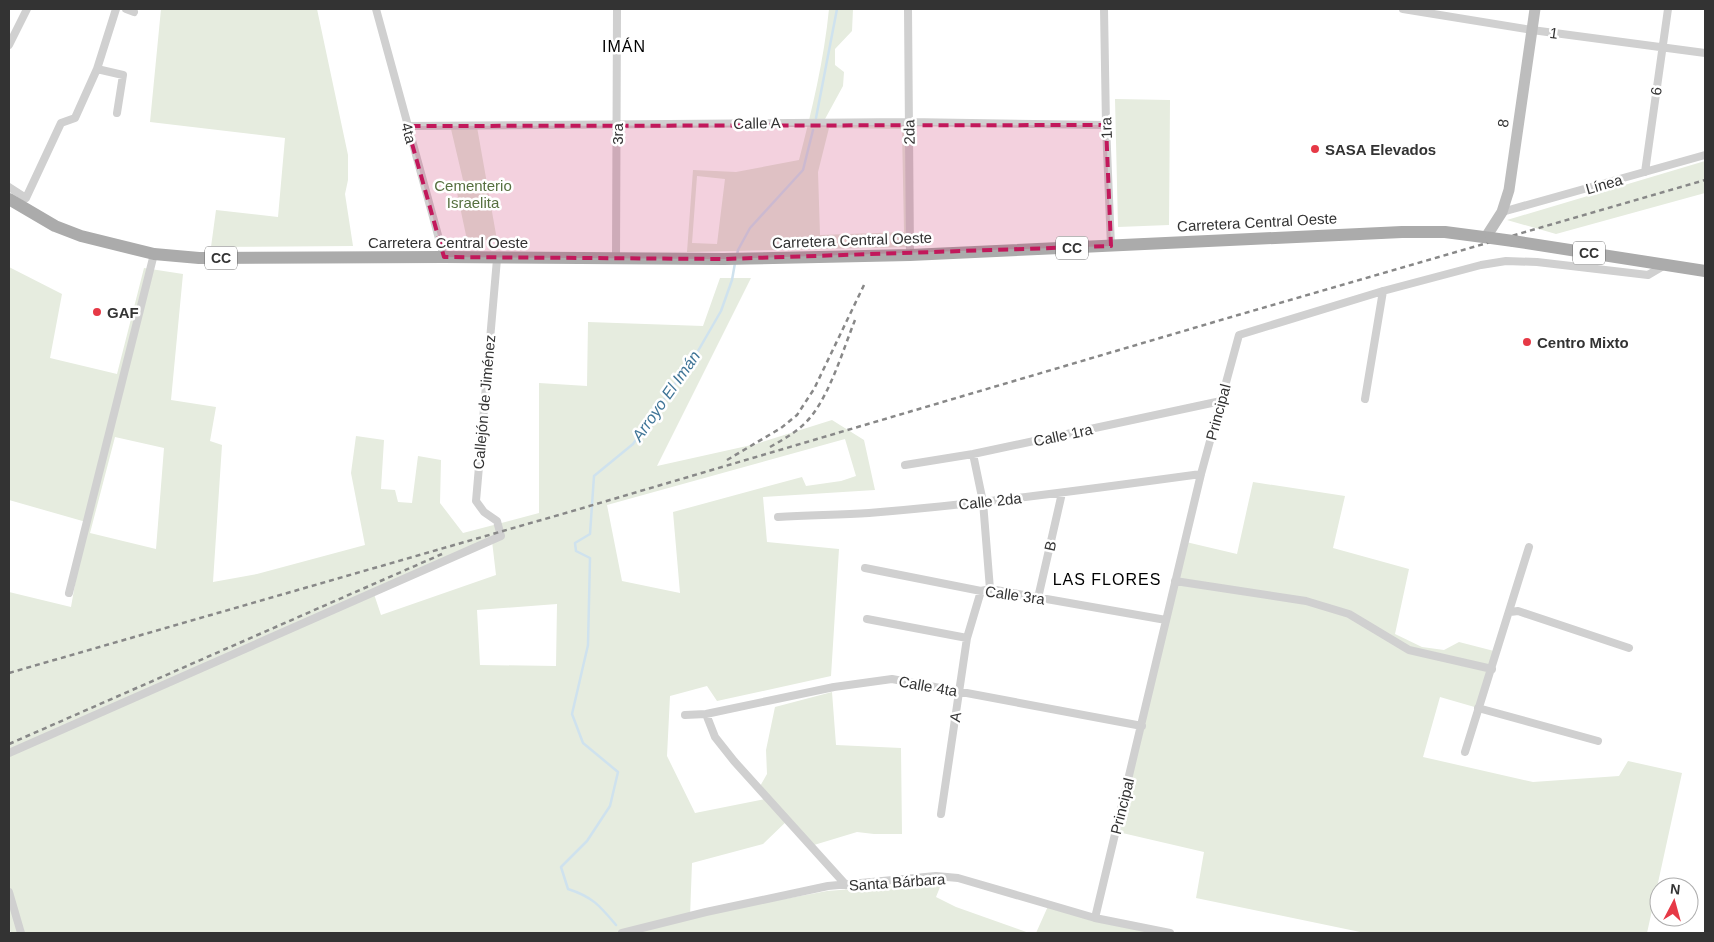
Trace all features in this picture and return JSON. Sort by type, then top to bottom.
[{"type":"main road","name":"Carretera Central Oeste","points":[[9,199],[56,226],[81,236],[154,254],[175,257],[742,259],[910,255],[1444,232],[1705,271]]},
{"type":"street","points":[[9,45],[27,9]]},
{"type":"street","points":[[9,187],[26,198],[61,123],[75,118],[97,69],[116,9]]},
{"type":"street","points":[[126,9],[134,12]]},
{"type":"street","name":"4ta","points":[[376,9],[444,257]]},
{"type":"street","name":"3ra","points":[[616,259],[617,9]]},
{"type":"street","name":"2da","points":[[908,9],[910,255]]},
{"type":"street","name":"1ra","points":[[1104,9],[1111,246]]},
{"type":"street","name":"1","points":[[1403,9],[1532,30],[1705,53]]},
{"type":"street","name":"8","points":[[1488,238],[1502,212],[1509,190],[1535,9]]},
{"type":"street","name":"6","points":[[1645,172],[1668,9]]},
{"type":"street","points":[[97,69],[123,75],[116,113]]},
{"type":"street","name":"Calle A","points":[[407,126],[909,122],[1106,124]]},
{"type":"street","name":"Línea","points":[[1502,212],[1705,155]]},
{"type":"street","points":[[69,593],[154,254]]},
{"type":"street","name":"Callejón de Jiménez","points":[[9,753],[501,536],[497,521],[484,512],[476,501],[497,259]]},
{"type":"street","name":"Principal","points":[[1095,918],[1201,474],[1239,335],[1383,291],[1481,265],[1506,261],[1537,262],[1648,275],[1666,265]]},
{"type":"street","points":[[1365,399],[1383,291]]},
{"type":"street","name":"Calle 1ra","points":[[905,465],[973,454],[1221,402]]},
{"type":"street","points":[[973,454],[983,502],[990,588]]},
{"type":"street","name":"Calle 2da","points":[[778,517],[866,513],[1062,494],[1201,474]]},
{"type":"street","name":"B","points":[[1038,598],[1062,494]]},
{"type":"street","points":[[1465,752],[1529,547]]},
{"type":"street","name":"Calle 3ra","points":[[865,568],[981,591],[990,588],[1166,620]]},
{"type":"street","points":[[1175,580],[1306,601],[1350,614],[1409,650],[1492,669]]},
{"type":"street","name":"A","points":[[941,814],[967,638],[981,591]]},
{"type":"street","points":[[1510,612],[1518,611],[1629,648]]},
{"type":"street","points":[[867,619],[967,638]]},
{"type":"street","name":"Calle 4ta","points":[[685,715],[706,714],[834,687],[892,680],[1142,726]]},
{"type":"street","points":[[1478,708],[1598,741]]},
{"type":"street","points":[[706,714],[715,737],[734,761],[846,885]]},
{"type":"street","name":"Santa Bárbara","points":[[622,933],[706,912],[828,886],[936,876],[958,878],[1095,918],[1170,933]]},
{"type":"street","points":[[9,892],[21,933]]},
{"type":"highlighted area","points":[[1106,125],[1111,246],[724,259],[444,257],[407,126]]},
{"type":"green space","points":[[161,9],[317,9],[348,155],[348,180],[345,194],[353,246],[211,247],[216,210],[278,217],[285,138],[150,122]]},
{"type":"green space","points":[[829,9],[853,9],[852,31],[835,49],[835,65],[844,72],[843,86],[825,119],[910,119],[912,247],[687,252],[693,170],[736,172],[799,160],[817,85]],"holes":[[[829,128],[902,129],[904,232],[820,235],[818,172]],[[697,176],[725,179],[717,244],[692,243]]]},
{"type":"green space","points":[[1115,99],[1170,100],[1169,225],[1118,227]]},
{"type":"green space","name":"Cementerio Israelita","points":[[477,127],[497,240],[467,240],[455,183],[463,180],[451,129]]},
{"type":"green space","points":[[1705,161],[1705,193],[1556,234],[1507,220]]},
{"type":"green space","points":[[9,267],[62,294],[50,358],[117,374],[144,268],[183,274],[171,400],[216,407],[210,441],[222,445],[213,582],[257,574],[365,545],[351,473],[356,436],[384,440],[381,489],[395,490],[398,502],[412,503],[418,456],[441,460],[440,503],[463,533],[539,513],[539,383],[587,386],[588,322],[703,326],[720,278],[751,278],[657,466],[756,444],[832,420],[864,440],[875,490],[763,497],[767,542],[839,549],[831,676],[717,701],[707,686],[670,696],[667,756],[695,813],[770,798],[759,788],[767,774],[766,750],[775,707],[832,692],[836,745],[901,748],[902,834],[857,832],[814,845],[790,818],[763,844],[692,863],[690,917],[827,891],[942,882],[936,897],[956,907],[1029,933],[11,933],[9,927],[9,592],[71,607],[86,522],[9,500]],"holes":[[[115,437],[164,448],[156,549],[90,533]],[[845,439],[856,476],[841,481],[806,486],[802,477],[673,512],[680,593],[622,581],[607,505]],[[492,541],[496,575],[381,615],[374,594]],[[557,604],[556,666],[480,665],[477,610]]]},
{"type":"green space","points":[[1253,482],[1345,496],[1333,548],[1409,569],[1395,634],[1422,647],[1444,650],[1459,642],[1494,651],[1478,708],[1440,697],[1423,757],[1533,782],[1619,776],[1628,761],[1682,773],[1659,877],[1649,877],[1649,924],[1647,933],[1365,933],[1196,898],[1204,852],[1118,832],[1186,542],[1237,554]]},
{"type":"green space","points":[[1049,904],[1170,933],[1036,933]]},
{"type":"waterway","name":"Arroyo El Imán","points":[[816,118],[837,9]]},
{"type":"waterway","name":"Arroyo El Imán","points":[[737,255],[750,228],[803,170],[813,130]]},
{"type":"waterway","name":"Arroyo El Imán","points":[[616,925],[595,903],[584,895],[568,889],[561,867],[587,841],[610,806],[618,772],[583,743],[572,714],[588,645],[590,558],[576,551],[575,543],[590,534],[594,476],[633,444],[698,351],[721,311],[732,280],[735,263]]},
{"type":"railway","points":[[9,673],[576,510],[1705,180]]},
{"type":"railway","points":[[727,460],[781,428],[797,415],[814,389],[864,285]]},
{"type":"railway","points":[[770,447],[799,429],[820,404],[855,320]]},
{"type":"railway","points":[[9,744],[442,554]]},
{"type":"place","name":"SASA Elevados","points":[[1315,149]]},
{"type":"place","name":"GAF","points":[[97,312]]},
{"type":"place","name":"Centro Mixto","points":[[1527,342]]},
{"type":"district","name":"IMÁN","points":[[624,46]]},
{"type":"district","name":"LAS FLORES","points":[[1107,579]]}]
